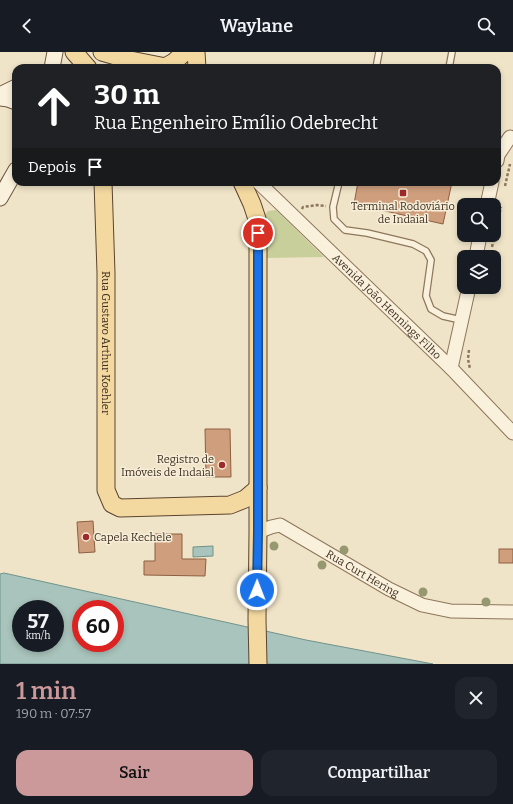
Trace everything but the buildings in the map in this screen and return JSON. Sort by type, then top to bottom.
[{"type":"main road","points":[[53,64],[55,52]]},
{"type":"main road","points":[[74,52],[84,64]]},
{"type":"main road","points":[[102,52],[148,64]]},
{"type":"main road","points":[[171,64],[185,52]]},
{"type":"main road","points":[[196,52],[197,64]]},
{"type":"main road","points":[[117,64],[130,60]]},
{"type":"main road","points":[[0,96],[12,89]]},
{"type":"main road","points":[[0,96],[12,100]]},
{"type":"main road","points":[[0,198],[12,177]]},
{"type":"main road","name":"Rua Gustavo Arthur Koehler","points":[[103,186],[106,274],[106,490],[112,504],[120,508],[230,505]]},
{"type":"main road","points":[[244,186],[252,204],[258,226],[258,664]]},
{"type":"main road","points":[[230,505],[245,499],[258,488]]},
{"type":"main road","points":[[230,505],[247,514],[258,532]]},
{"type":"street","points":[[501,136],[512,138],[501,151]]},
{"type":"street","name":"Avenida João Hennings Filho","points":[[262,186],[451,368],[513,432]]},
{"type":"street","points":[[489,198],[491,186]]},
{"type":"street","points":[[451,368],[468,294]]},
{"type":"street","name":"Rua Curt Hering","points":[[258,532],[280,525],[389,589],[422,605],[451,611],[513,612]]},
{"type":"lane","points":[[377,64],[379,52]]},
{"type":"lane","points":[[450,64],[452,52]]},
{"type":"lane","points":[[338,186],[333,207],[334,219],[345,230],[367,233],[413,244],[426,251],[431,260],[426,296],[430,308],[443,316],[462,320]]},
{"type":"path","points":[[294,216],[303,207],[317,205],[333,207]]},
{"type":"green space","points":[[276,210],[324,257],[266,258],[264,216],[268,211]]},
{"type":"water","points":[[213,546],[213,556],[193,557],[193,547]]},
{"type":"water","points":[[4,573],[306,640],[433,664],[0,664],[0,574]]},
{"type":"place","name":"Terminal Rodoviário de Indaial","points":[[403,193]]},
{"type":"place","name":"Registro de Imóveis de Indaial","points":[[222,465]]},
{"type":"place","name":"Capela Kechele","points":[[86,537]]},
{"type":"route","points":[[257,590],[258,233]]}]
